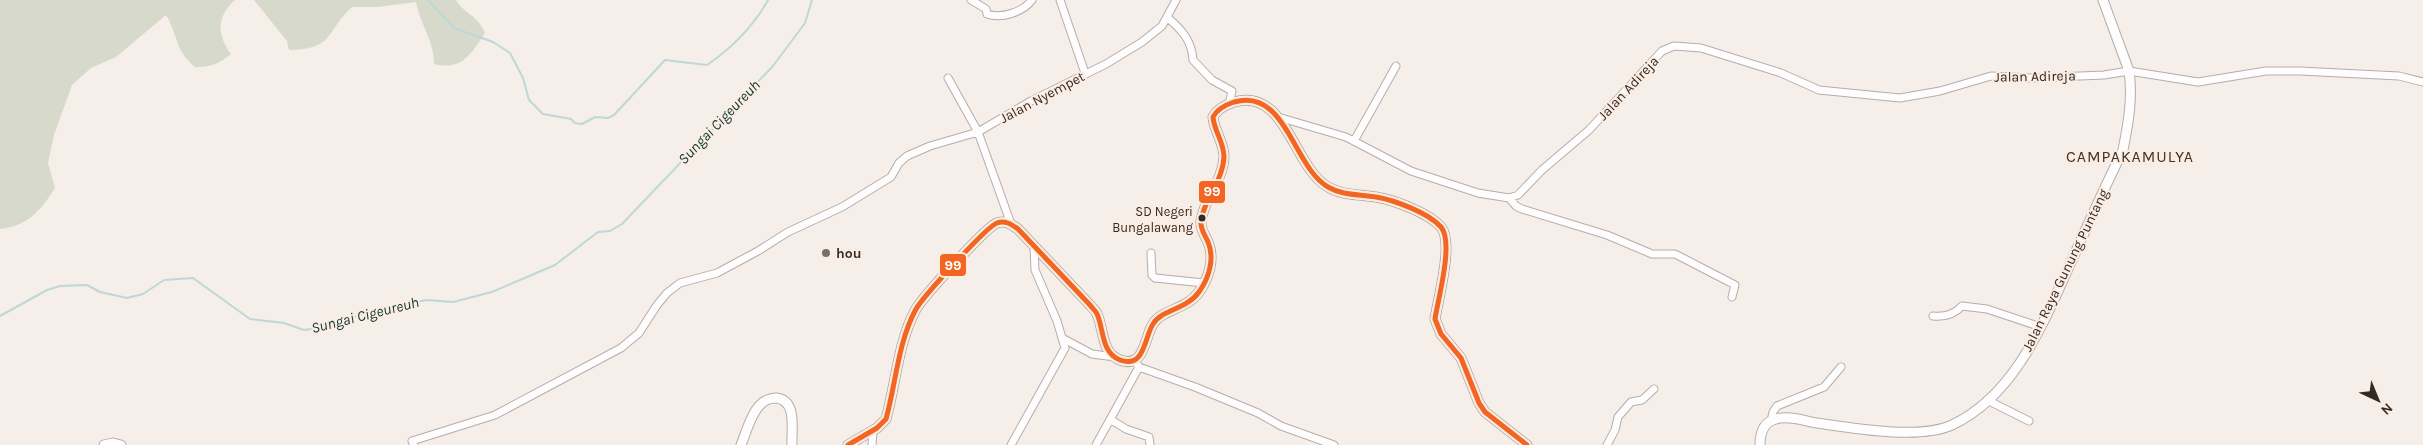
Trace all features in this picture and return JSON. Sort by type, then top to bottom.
[{"type":"street","points":[[971,0],[986,9],[987,14],[996,16],[1022,10],[1032,0]]},
{"type":"street","points":[[1060,0],[1085,74]]},
{"type":"street","name":"Jalan Nyempet","points":[[414,445],[412,441],[495,415],[558,384],[621,348],[639,333],[667,293],[680,284],[717,273],[788,232],[842,207],[891,177],[898,169],[899,163],[907,156],[930,146],[978,132],[1142,42],[1168,18],[1176,0]]},
{"type":"street","name":"Jalan Raya Gunung Puntang","points":[[1771,421],[1784,418],[1873,430],[1934,432],[1952,425],[1987,400],[2006,382],[2041,327],[2123,150],[2129,119],[2129,71],[2103,0]]},
{"type":"street","points":[[1168,18],[1189,40],[1193,60],[1212,80],[1232,91],[1229,104]]},
{"type":"street","name":"Jalan Adireja","points":[[1509,198],[1518,195],[1542,170],[1589,130],[1662,51],[1674,46],[1701,48],[1781,74],[1819,90],[1900,98],[1940,90],[1991,76],[2031,78],[2104,75],[2129,71],[2198,82],[2266,71],[2300,71],[2399,76],[2423,82]]},
{"type":"street","points":[[1354,141],[1396,66]]},
{"type":"street","points":[[948,78],[978,132],[1011,224],[1097,314],[1102,336],[1115,357],[1121,361],[1137,364],[1195,387],[1258,413],[1280,426],[1330,444]]},
{"type":"street","points":[[1096,445],[1141,356],[1148,331],[1154,321],[1189,302],[1204,283],[1210,270],[1211,252],[1200,222],[1204,208],[1223,170],[1224,155],[1213,117],[1216,111],[1229,104],[1243,100],[1269,107],[1278,117],[1315,177],[1329,188],[1343,193],[1388,200],[1429,218],[1441,227],[1446,237],[1447,252],[1435,319],[1437,327],[1462,358],[1485,412],[1527,445]]},
{"type":"street","points":[[1278,117],[1294,120],[1354,141],[1411,171],[1478,193],[1509,198],[1522,210],[1607,235],[1652,254],[1678,256],[1735,285],[1732,297]]},
{"type":"street","points":[[848,445],[873,431],[886,419],[906,334],[916,308],[991,226],[999,222],[1011,224]]},
{"type":"street","points":[[1011,445],[1065,348],[1064,340],[1035,270],[1034,248]]},
{"type":"street","points":[[1151,253],[1152,275],[1155,278],[1204,283]]},
{"type":"street","points":[[1933,316],[1958,311],[1962,306],[1984,308],[2041,327]]},
{"type":"street","points":[[1064,340],[1092,354],[1115,357]]},
{"type":"street","points":[[1760,445],[1760,432],[1771,421],[1773,412],[1778,406],[1824,388],[1841,367]]},
{"type":"street","points":[[1608,445],[1618,416],[1631,402],[1642,400],[1654,389]]},
{"type":"street","points":[[741,445],[759,405],[766,400],[774,398],[782,399],[788,406],[792,416],[792,445]]},
{"type":"street","points":[[1987,400],[2029,421]]},
{"type":"street","points":[[1110,418],[1126,429],[1149,437],[1150,445]]},
{"type":"street","points":[[872,445],[873,431]]},
{"type":"street","points":[[104,445],[112,443],[120,445]]},
{"type":"shaded area","points":[[0,0],[235,0],[225,12],[221,26],[223,39],[231,54],[214,64],[195,67],[183,54],[166,15],[116,57],[91,68],[72,85],[54,135],[48,163],[55,188],[33,216],[26,221],[0,229]]},
{"type":"shaded area","points":[[254,0],[456,0],[463,9],[475,18],[485,33],[465,59],[459,63],[444,66],[434,64],[430,41],[416,2],[378,7],[352,7],[322,43],[304,49],[289,50],[287,41]]},
{"type":"waterway","points":[[428,0],[454,28],[493,42],[510,53],[523,78],[529,100],[543,114],[571,119],[575,123],[582,124],[595,117],[608,118],[614,115],[665,60],[707,65],[742,36],[768,0]]},
{"type":"waterway","name":"Sungai Cigeureuh","points":[[0,316],[47,290],[60,286],[87,285],[100,292],[127,298],[143,294],[164,280],[193,278],[250,319],[284,323],[304,330],[319,328],[383,308],[427,300],[453,302],[492,292],[555,265],[598,232],[610,231],[622,224],[773,66],[805,23],[812,0]]},
{"type":"transit line","name":"99","points":[[848,445],[877,428],[886,419],[901,349],[916,309],[930,291],[981,236],[1000,222],[1005,222],[1018,229],[1096,312],[1106,346],[1114,357],[1128,362],[1139,356],[1157,319],[1194,298],[1206,281],[1211,255],[1201,221],[1223,166],[1224,157],[1213,117],[1227,104],[1252,101],[1266,106],[1277,117],[1316,177],[1328,187],[1340,192],[1376,197],[1401,204],[1420,212],[1441,227],[1445,234],[1446,257],[1435,319],[1441,334],[1461,358],[1479,403],[1485,412],[1527,445]]},
{"type":"place","name":"SD Negeri Bungalawang","points":[[1202,218]]},
{"type":"place","name":"hou","points":[[826,253]]},
{"type":"district","name":"CAMPAKAMULYA","points":[[2130,156]]}]
